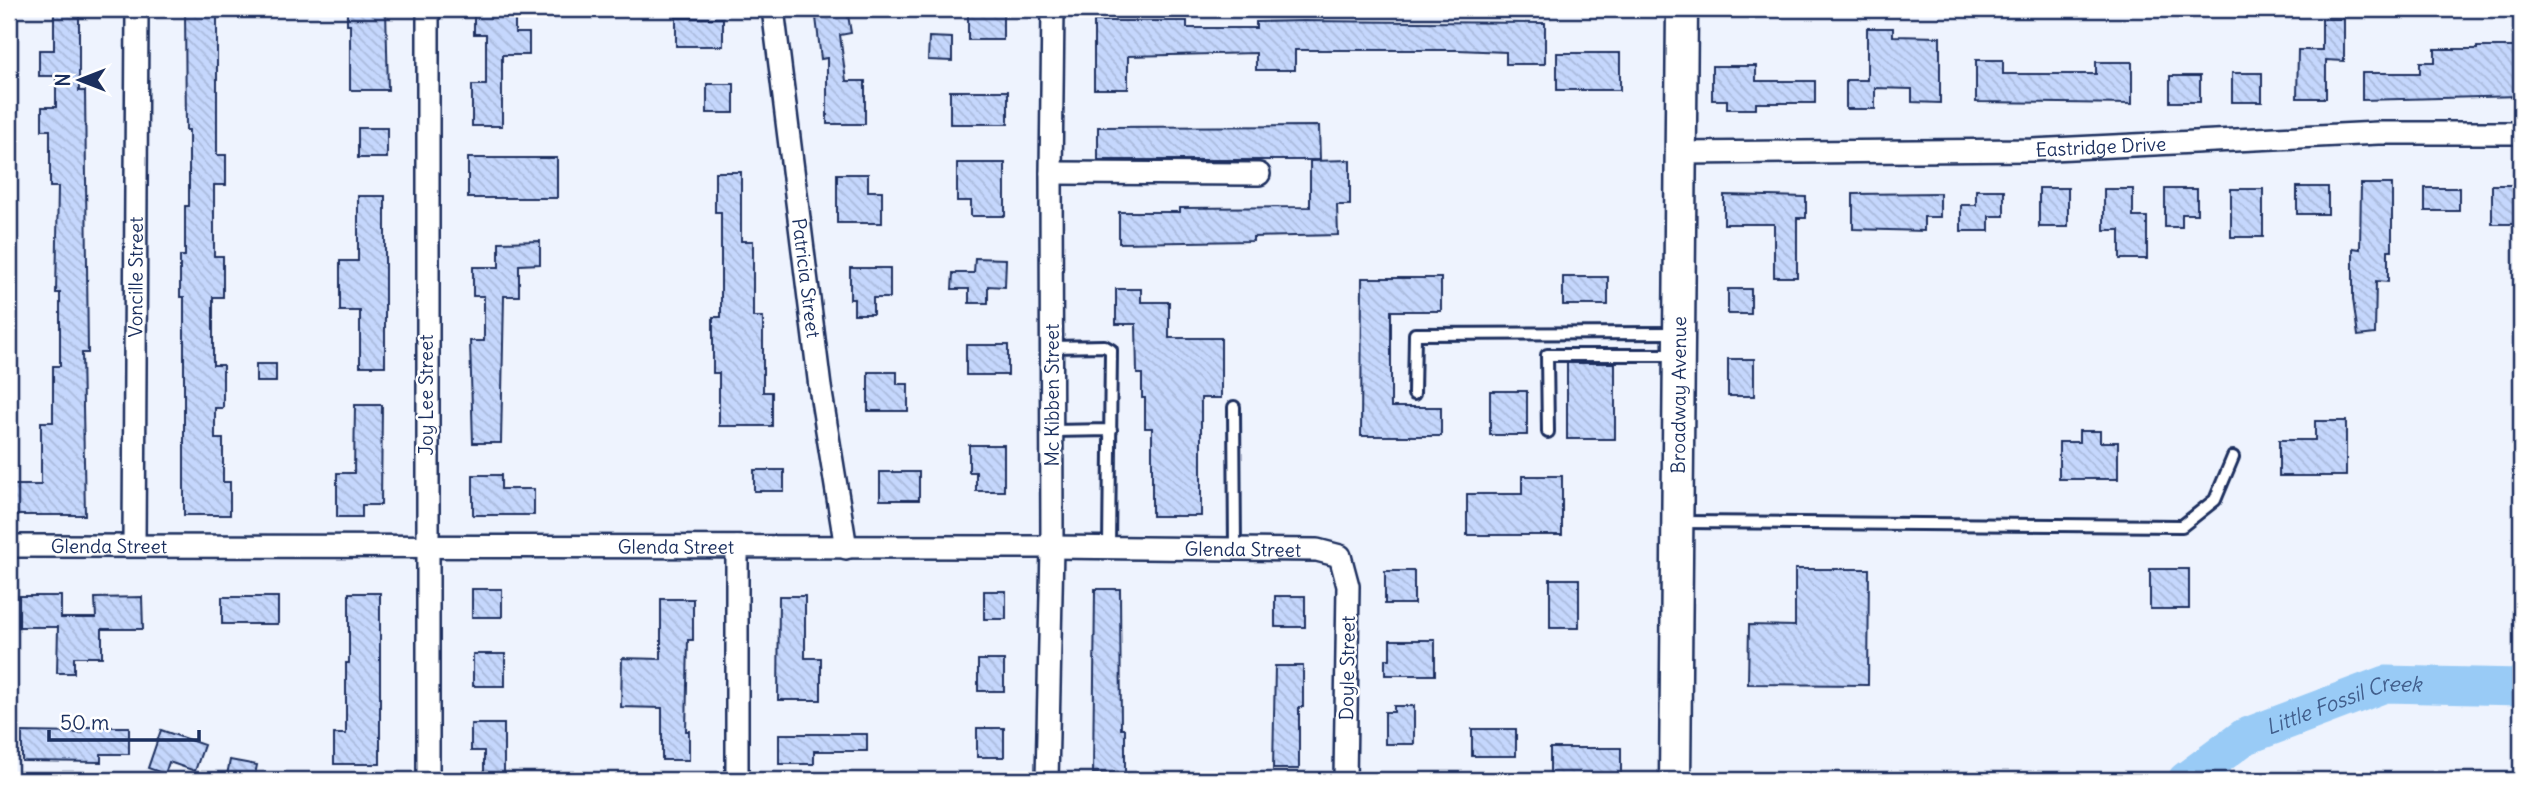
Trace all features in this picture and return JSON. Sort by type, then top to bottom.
[{"type":"main road","name":"Broadway Avenue","points":[[1675,780],[1682,9]]},
{"type":"street","name":"Voncille Street","points":[[134,545],[137,9]]},
{"type":"street","name":"Joy Lee Street","points":[[428,9],[428,780]]},
{"type":"street","name":"Patricia Street","points":[[773,9],[820,387],[846,548]]},
{"type":"street","name":"Mc Kibben Street","points":[[1047,780],[1052,547],[1053,9]]},
{"type":"street","name":"Eastridge Drive","points":[[1681,153],[2032,149],[2378,133],[2521,133]]},
{"type":"street","points":[[1051,173],[1259,174]]},
{"type":"street","name":"Glenda Street","points":[[9,546],[1052,547],[1317,550],[1340,556]]},
{"type":"street","points":[[737,547],[737,780]]},
{"type":"street","name":"Doyle Street","points":[[1340,556],[1348,586],[1345,780]]},
{"type":"lane","points":[[1414,394],[1415,334],[1679,344]]},
{"type":"lane","points":[[1548,432],[1547,355],[1679,344]]},
{"type":"lane","points":[[1052,346],[1104,346],[1111,350],[1109,548]]},
{"type":"lane","points":[[1234,407],[1235,549]]},
{"type":"lane","points":[[1052,431],[1111,430]]},
{"type":"lane","points":[[1677,522],[2182,526],[2215,500],[2233,457]]},
{"type":"building","points":[[54,9],[79,9],[79,91],[85,91],[88,353],[82,353],[85,515],[9,515],[9,485],[41,485],[41,422],[53,422],[53,366],[60,366],[60,293],[56,293],[58,187],[50,187],[50,130],[42,130],[42,107],[56,107],[56,76],[39,76],[39,50],[54,50]]},
{"type":"building","points":[[185,9],[217,9],[217,155],[226,155],[226,185],[214,185],[214,256],[223,256],[223,297],[213,297],[213,365],[223,365],[223,408],[215,408],[215,439],[223,439],[223,482],[230,482],[230,515],[184,515],[184,297],[180,297],[180,256],[185,256],[185,206],[189,206]]},
{"type":"building","points":[[347,9],[386,9],[388,90],[350,90],[350,24],[347,24]]},
{"type":"building","points":[[474,9],[515,9],[515,33],[529,33],[529,55],[502,55],[502,126],[472,126],[472,85],[486,85],[486,34],[474,34]]},
{"type":"building","points":[[815,9],[847,9],[851,33],[840,35],[846,81],[865,81],[865,124],[827,124],[827,58],[821,59]]},
{"type":"building","points":[[968,9],[1003,9],[1003,40],[968,40]]},
{"type":"building","points":[[676,18],[723,18],[723,46],[676,46]]},
{"type":"building","points":[[2322,19],[2344,19],[2344,61],[2326,60],[2326,98],[2297,98],[2298,50],[2322,50]]},
{"type":"building","points":[[1094,21],[1187,21],[1187,28],[1256,28],[1256,22],[1304,21],[1545,23],[1545,64],[1506,64],[1506,52],[1458,50],[1295,50],[1295,70],[1256,70],[1256,53],[1128,56],[1128,89],[1094,89]]},
{"type":"building","points":[[1867,28],[1893,28],[1893,36],[1940,37],[1940,103],[1912,102],[1912,89],[1875,88],[1875,109],[1846,109],[1846,80],[1867,80]]},
{"type":"building","points":[[929,37],[952,38],[952,61],[928,60]]},
{"type":"building","points":[[2520,47],[2520,96],[2362,100],[2362,73],[2420,73],[2420,62],[2435,62],[2435,49]]},
{"type":"building","points":[[1557,53],[1620,53],[1620,90],[1557,90]]},
{"type":"building","points":[[1976,60],[2003,60],[2003,74],[2096,74],[2096,62],[2132,62],[2132,104],[1976,102]]},
{"type":"building","points":[[1712,66],[1756,66],[1756,81],[1815,81],[1815,103],[1756,103],[1756,109],[1727,109],[1727,100],[1712,100]]},
{"type":"building","points":[[2232,73],[2262,73],[2262,102],[2232,102]]},
{"type":"building","points":[[2170,76],[2200,76],[2200,102],[2170,102]]},
{"type":"building","points":[[707,84],[734,84],[734,113],[707,113]]},
{"type":"building","points":[[950,91],[1008,91],[1008,124],[950,124]]},
{"type":"building","points":[[1319,126],[1320,160],[1098,160],[1098,127]]},
{"type":"building","points":[[358,128],[387,128],[387,158],[358,158]]},
{"type":"building","points":[[468,158],[557,158],[557,198],[468,198]]},
{"type":"building","points":[[1350,160],[1350,205],[1337,205],[1338,235],[1253,237],[1253,241],[1119,243],[1119,212],[1180,212],[1180,208],[1310,207],[1310,161]]},
{"type":"building","points":[[957,163],[1005,163],[1005,216],[971,216],[971,201],[957,201]]},
{"type":"building","points":[[715,172],[741,172],[741,241],[753,241],[753,317],[763,317],[763,392],[772,392],[772,426],[719,426],[719,373],[713,373],[713,317],[721,317],[721,212],[715,212]]},
{"type":"building","points":[[837,174],[868,174],[868,191],[882,191],[882,223],[837,223]]},
{"type":"building","points":[[2361,184],[2392,184],[2392,250],[2388,250],[2388,282],[2376,281],[2375,334],[2358,336],[2353,299],[2353,248],[2360,249]]},
{"type":"building","points":[[2492,185],[2521,185],[2521,224],[2492,224]]},
{"type":"building","points":[[2297,187],[2328,187],[2328,214],[2297,214]]},
{"type":"building","points":[[2039,188],[2068,188],[2068,227],[2039,227]]},
{"type":"building","points":[[2425,188],[2459,188],[2459,211],[2425,211]]},
{"type":"building","points":[[2104,189],[2133,189],[2133,217],[2147,217],[2147,259],[2120,259],[2120,230],[2104,230]]},
{"type":"building","points":[[2165,189],[2197,189],[2197,214],[2182,214],[2182,227],[2165,227]]},
{"type":"building","points":[[2231,189],[2263,189],[2263,237],[2231,237]]},
{"type":"building","points":[[1976,190],[2004,190],[2004,216],[1989,216],[1989,231],[1961,231],[1961,205],[1976,205]]},
{"type":"building","points":[[1940,193],[1940,217],[1924,217],[1924,231],[1853,229],[1853,194]]},
{"type":"building","points":[[1724,195],[1806,197],[1806,218],[1797,218],[1797,277],[1774,277],[1774,224],[1724,224]]},
{"type":"building","points":[[358,196],[385,196],[385,366],[360,366],[360,311],[340,311],[340,261],[358,261]]},
{"type":"building","points":[[540,241],[540,264],[519,265],[519,296],[504,296],[501,443],[473,443],[470,341],[484,341],[484,296],[473,296],[473,267],[499,267],[499,242]]},
{"type":"building","points":[[975,258],[1006,259],[1005,287],[988,286],[988,303],[969,303],[969,289],[952,289],[953,273],[974,273]]},
{"type":"building","points":[[850,268],[890,268],[890,298],[873,298],[873,314],[854,314],[854,299],[850,299]]},
{"type":"building","points":[[1563,277],[1608,277],[1608,305],[1563,305]]},
{"type":"building","points":[[1362,278],[1441,278],[1441,311],[1391,311],[1391,407],[1441,407],[1441,436],[1361,436]]},
{"type":"building","points":[[1116,289],[1141,289],[1141,302],[1169,302],[1169,338],[1221,338],[1221,398],[1201,398],[1201,516],[1152,516],[1152,428],[1145,428],[1142,374],[1137,374],[1136,324],[1116,324]]},
{"type":"building","points":[[1728,289],[1751,289],[1751,314],[1728,314]]},
{"type":"building","points":[[966,345],[1008,345],[1008,375],[966,375]]},
{"type":"building","points":[[1728,359],[1754,359],[1754,396],[1728,396]]},
{"type":"building","points":[[1567,363],[1615,363],[1615,439],[1567,439]]},
{"type":"building","points":[[256,364],[276,364],[276,382],[256,382]]},
{"type":"building","points":[[868,372],[897,372],[897,384],[908,384],[908,411],[868,411]]},
{"type":"building","points":[[1490,391],[1527,391],[1527,435],[1490,435]]},
{"type":"building","points":[[355,405],[382,405],[381,505],[362,505],[362,517],[337,517],[337,473],[354,473]]},
{"type":"building","points":[[2315,421],[2346,421],[2346,476],[2279,476],[2279,440],[2315,440]]},
{"type":"building","points":[[2079,431],[2100,431],[2100,442],[2118,442],[2118,479],[2059,479],[2059,442],[2079,442]]},
{"type":"building","points":[[969,445],[1004,445],[1004,491],[976,491],[976,472],[969,472]]},
{"type":"building","points":[[754,470],[784,470],[784,491],[754,491]]},
{"type":"building","points":[[880,472],[919,472],[919,500],[880,500]]},
{"type":"building","points":[[473,475],[501,475],[501,489],[534,489],[534,515],[473,515]]},
{"type":"building","points":[[1522,476],[1562,476],[1562,535],[1467,535],[1467,494],[1522,494]]},
{"type":"building","points":[[1795,569],[1869,569],[1868,685],[1748,684],[1749,625],[1795,626]]},
{"type":"building","points":[[2150,569],[2189,569],[2189,609],[2150,609]]},
{"type":"building","points":[[1385,571],[1414,571],[1414,604],[1385,604]]},
{"type":"building","points":[[1550,579],[1579,579],[1579,628],[1550,628]]},
{"type":"building","points":[[472,589],[502,589],[502,617],[472,617]]},
{"type":"building","points":[[1095,589],[1120,589],[1121,729],[1125,729],[1125,773],[1093,773]]},
{"type":"building","points":[[984,591],[1006,591],[1006,619],[984,619]]},
{"type":"building","points":[[349,593],[380,593],[380,764],[334,764],[334,734],[346,734]]},
{"type":"building","points":[[19,596],[61,596],[61,618],[96,618],[95,598],[142,597],[143,629],[102,629],[102,657],[74,657],[74,673],[57,673],[58,627],[19,627]]},
{"type":"building","points":[[779,596],[805,596],[805,658],[821,658],[821,700],[778,700]]},
{"type":"building","points":[[1275,596],[1305,596],[1305,627],[1275,627]]},
{"type":"building","points":[[222,597],[278,597],[278,624],[222,624]]},
{"type":"building","points":[[661,599],[693,599],[693,640],[688,640],[686,731],[689,731],[689,760],[662,760],[662,708],[621,707],[622,658],[661,659]]},
{"type":"building","points":[[1390,640],[1435,640],[1435,675],[1385,675],[1385,659],[1390,659]]},
{"type":"building","points":[[473,654],[505,654],[505,686],[473,686]]},
{"type":"building","points":[[978,660],[1004,660],[1004,691],[978,691]]},
{"type":"building","points":[[1275,666],[1303,666],[1303,707],[1299,707],[1299,769],[1273,769]]},
{"type":"building","points":[[1394,706],[1414,706],[1414,744],[1385,744],[1385,712],[1394,712]]},
{"type":"building","points":[[471,724],[504,724],[504,777],[484,777],[484,751],[471,751]]},
{"type":"building","points":[[82,727],[129,727],[129,754],[101,754],[101,762],[22,761],[22,732],[82,733]]},
{"type":"building","points":[[977,728],[1004,728],[1004,757],[977,757]]},
{"type":"building","points":[[1472,729],[1516,729],[1516,756],[1472,756]]},
{"type":"building","points":[[161,730],[204,745],[195,771],[169,762],[165,774],[148,768]]},
{"type":"building","points":[[779,734],[867,734],[867,751],[814,751],[814,764],[779,764]]},
{"type":"building","points":[[1550,748],[1621,748],[1621,780],[1550,780]]},
{"type":"building","points":[[230,760],[257,765],[254,780],[226,780]]},
{"type":"waterway","name":"Little Fossil Creek","points":[[2186,780],[2244,737],[2385,684],[2521,687]]}]
